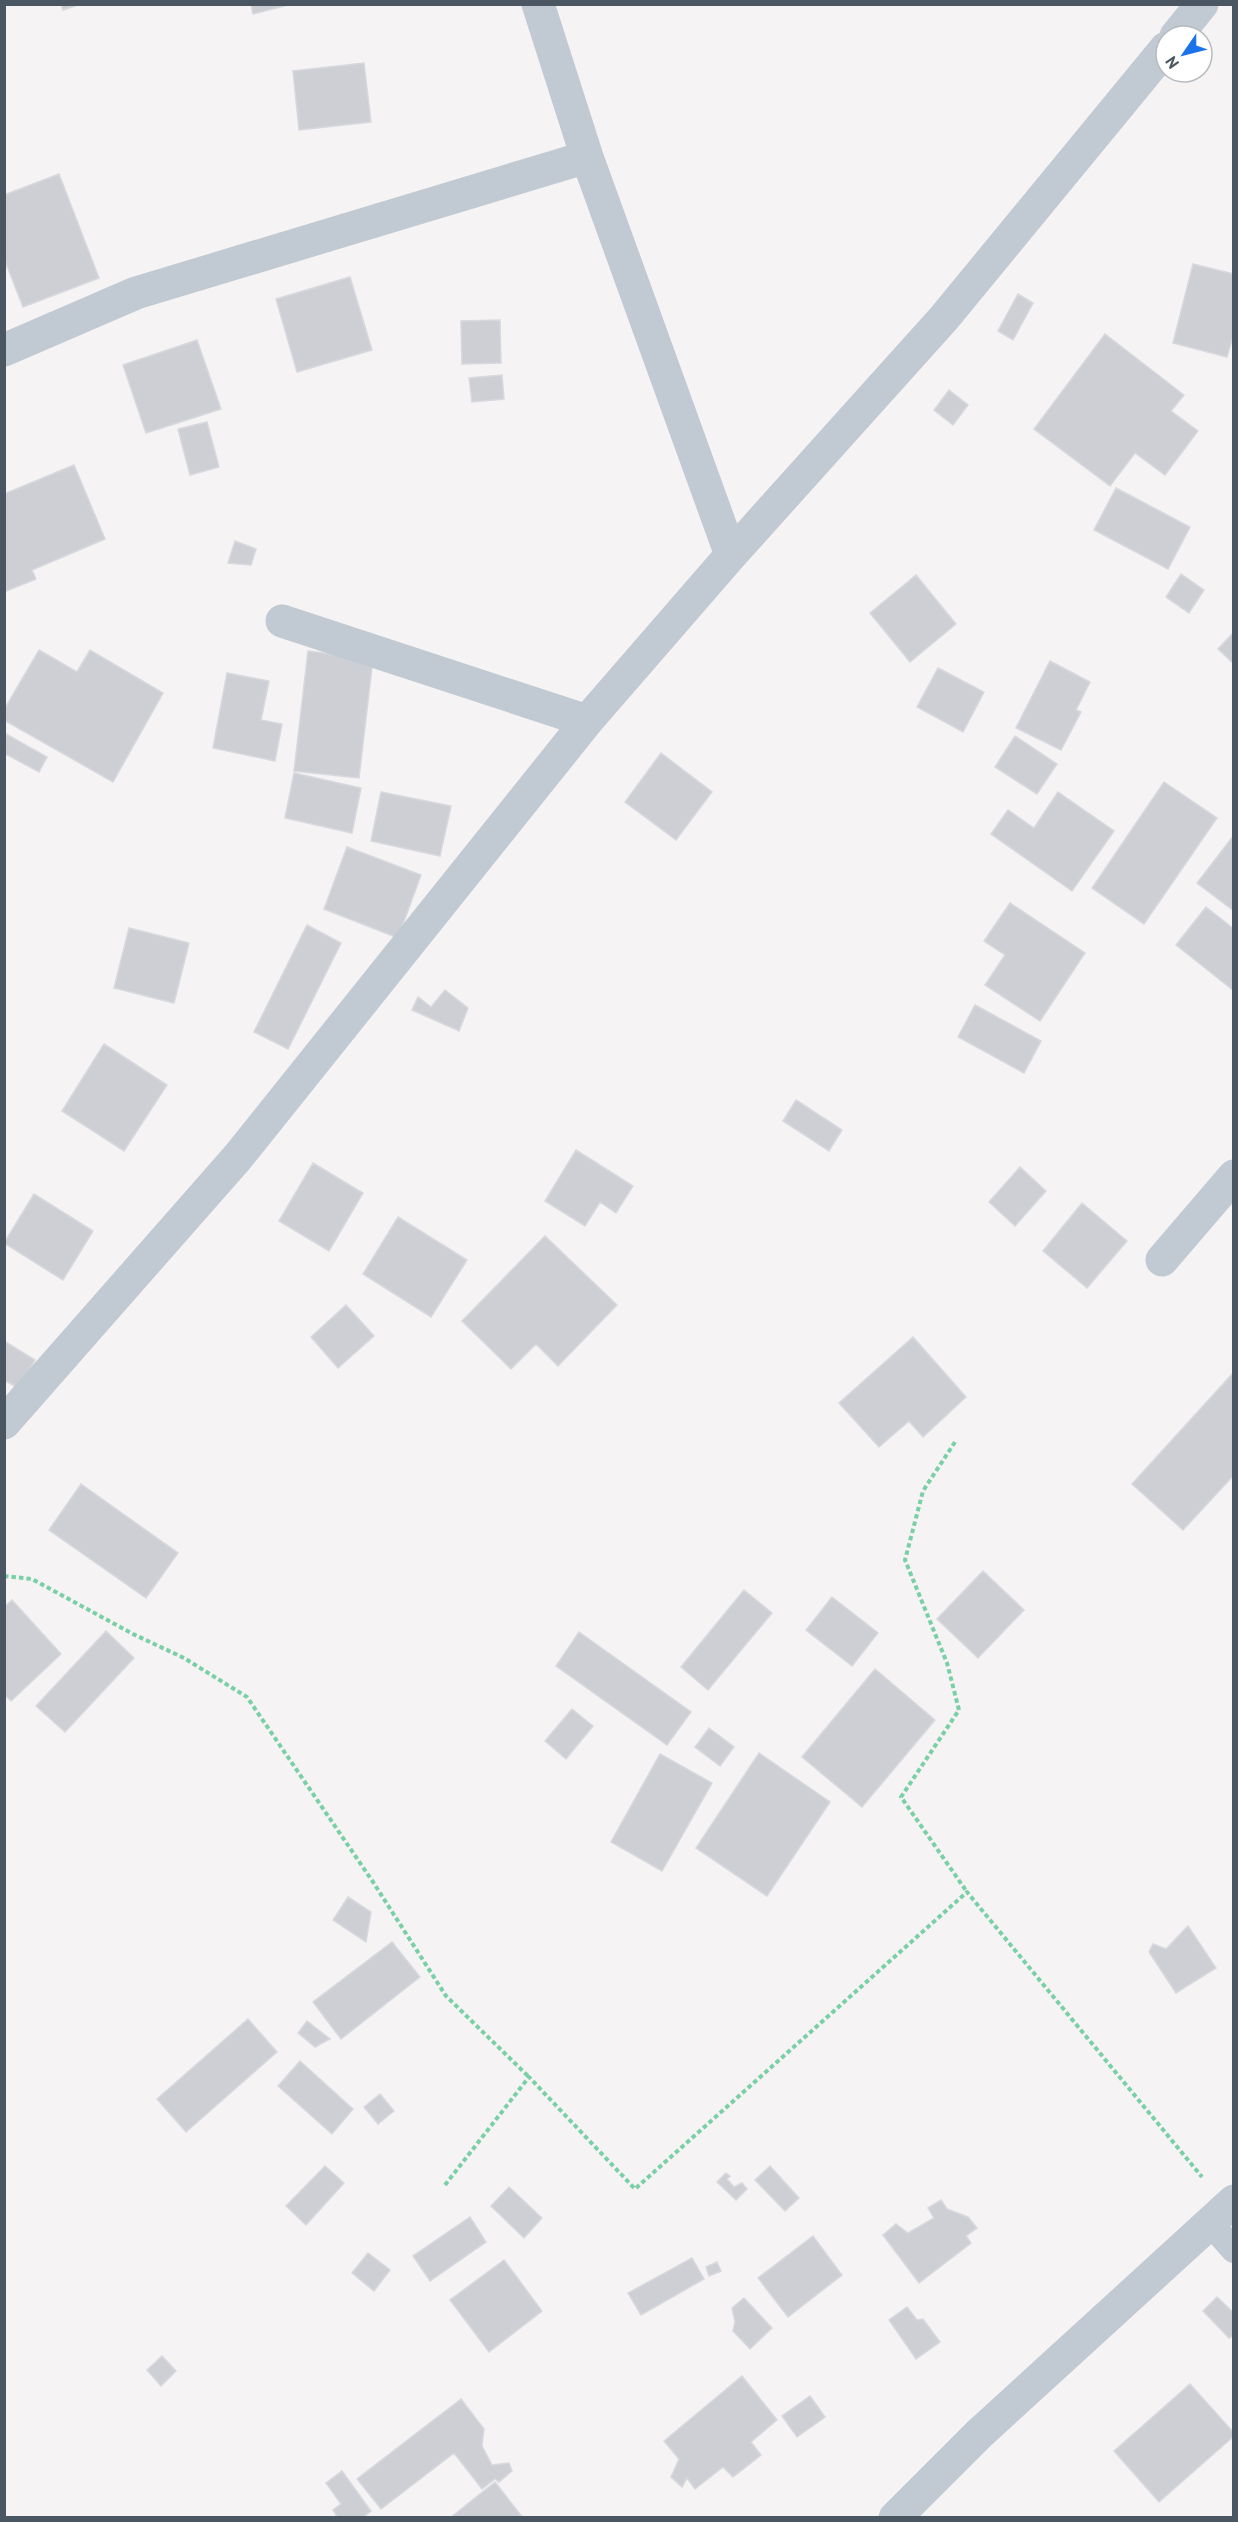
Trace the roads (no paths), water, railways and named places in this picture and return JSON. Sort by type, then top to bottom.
[{"type":"street","points":[[538,4],[587,157],[731,555]]},
{"type":"street","points":[[1186,24],[1202,4]]},
{"type":"street","points":[[4,1423],[237,1158],[587,721],[731,555],[944,318],[1154,63]]},
{"type":"street","points":[[4,350],[136,293],[587,157]]},
{"type":"street","points":[[282,621],[587,721]]},
{"type":"street","points":[[1162,1260],[1233,1176]]},
{"type":"street","points":[[895,2517],[980,2434],[1224,2211]]},
{"type":"lane","points":[[1224,2211],[1233,2250]]}]
